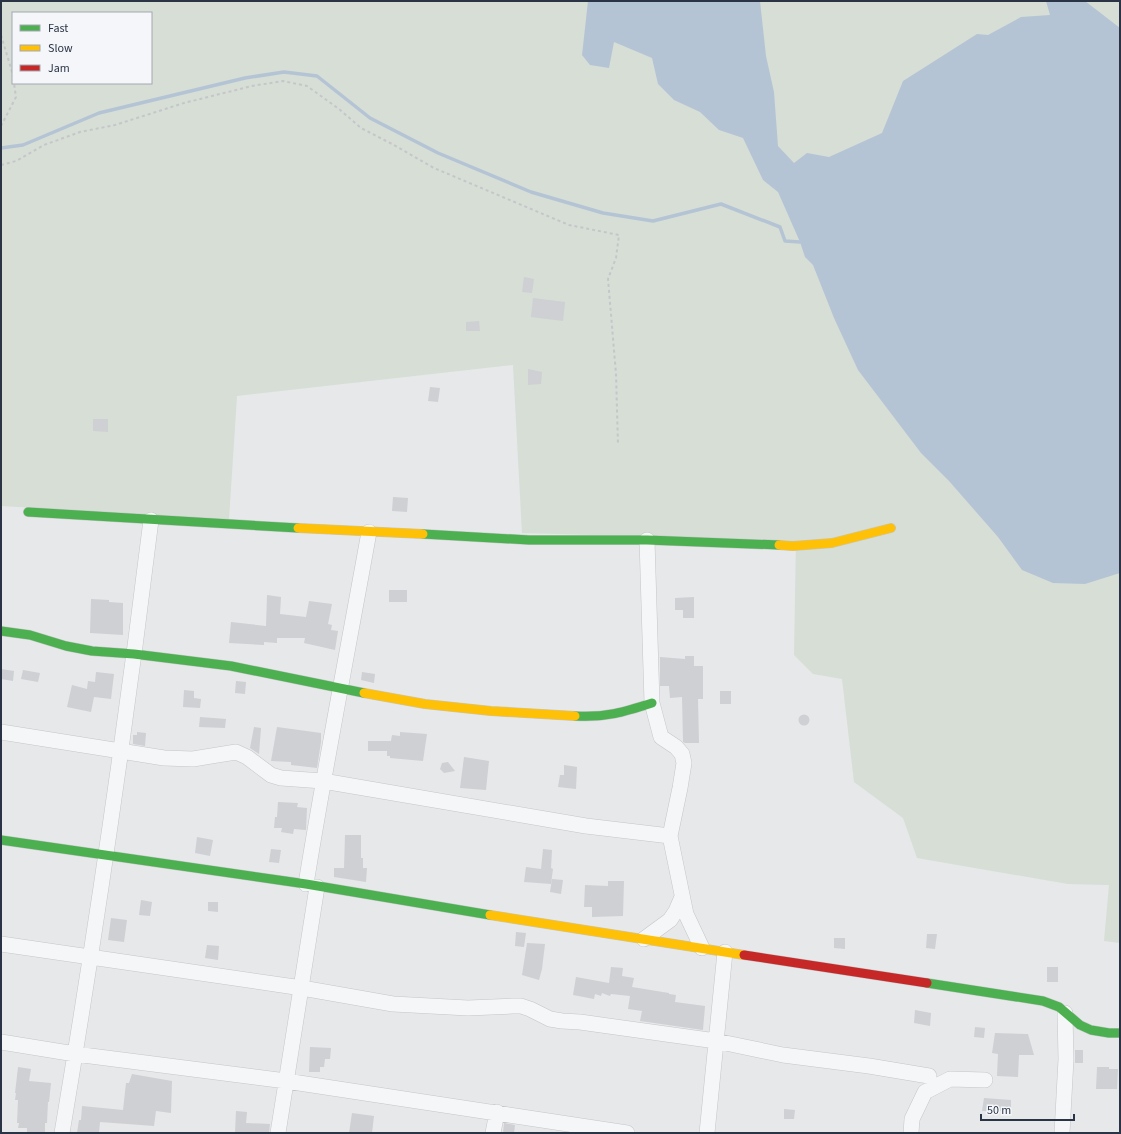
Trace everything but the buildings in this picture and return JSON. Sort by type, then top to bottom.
[{"type":"street","points":[[28,512],[528,540],[647,540],[793,546],[832,543],[891,528]]},
{"type":"street","points":[[62,1133],[105,856],[134,654],[151,520]]},
{"type":"street","points":[[278,1133],[302,988],[323,781],[369,532]]},
{"type":"street","points":[[647,540],[652,703],[661,737],[676,747],[682,754],[684,763],[670,836],[686,914],[702,948]]},
{"type":"street","points":[[1,631],[30,635],[66,646],[92,651],[134,654],[231,666],[341,689],[425,704],[491,711],[588,717],[618,714],[652,703]]},
{"type":"street","points":[[1,732],[164,758],[194,759],[236,752],[247,756],[272,775],[280,778],[323,781],[586,826],[670,836]]},
{"type":"street","points":[[1,840],[312,885],[526,921],[1043,1001],[1059,1007],[1080,1025],[1091,1030],[1108,1033],[1120,1033]]},
{"type":"street","points":[[644,939],[670,920],[682,897]]},
{"type":"street","points":[[1,944],[302,988],[393,1004],[468,1008],[521,1006],[550,1019],[716,1041],[782,1055],[869,1066],[929,1076]]},
{"type":"street","points":[[707,1133],[725,952]]},
{"type":"street","points":[[1062,1133],[1066,1052],[1065,1013]]},
{"type":"street","points":[[1,1042],[75,1054],[286,1080],[627,1133]]},
{"type":"street","points":[[911,1133],[912,1119],[925,1092],[950,1079],[985,1080]]},
{"type":"street","points":[[284,1133],[286,1080]]},
{"type":"street","points":[[493,1133],[497,1112]]},
{"type":"path","points":[[1,35],[12,72]]},
{"type":"path","points":[[1,165],[16,161],[44,145],[80,132],[115,125],[184,103],[252,86],[283,81],[307,86],[339,109],[361,128],[434,168],[569,225],[619,236],[616,258],[608,279],[616,374],[618,445]]},
{"type":"path","points":[[1,126],[16,97],[14,84]]},
{"type":"shaded area","points":[[1,1],[1120,1],[1120,943],[1104,941],[1109,885],[1068,884],[917,858],[903,818],[854,782],[842,679],[813,674],[794,655],[796,541],[522,533],[513,365],[237,396],[229,519],[1,506]]},
{"type":"water","points":[[588,1],[760,1],[766,56],[774,92],[778,146],[794,163],[807,153],[829,157],[882,133],[903,81],[977,34],[988,35],[1021,17],[1050,15],[1046,1],[1085,1],[1120,28],[1120,573],[1085,584],[1053,583],[1022,570],[998,537],[949,481],[921,453],[858,370],[834,318],[813,265],[805,257],[778,192],[763,180],[743,138],[719,130],[700,112],[674,100],[658,84],[652,58],[614,42],[609,68],[590,65],[582,55]]},
{"type":"waterway","points":[[1,148],[23,145],[99,113],[245,78],[284,72],[317,76],[370,118],[438,153],[531,192],[603,213],[653,221],[721,204],[780,227],[785,241],[800,242]]},
{"type":"traffic: fast","points":[[28,512],[298,528]]},
{"type":"traffic: fast","points":[[423,534],[529,540],[647,540],[779,545]]},
{"type":"traffic: fast","points":[[1,631],[30,635],[66,646],[92,651],[134,654],[231,666],[364,693]]},
{"type":"traffic: fast","points":[[575,716],[614,714],[652,703]]},
{"type":"traffic: fast","points":[[1,840],[306,884],[490,915]]},
{"type":"traffic: fast","points":[[927,983],[1043,1001],[1059,1007],[1080,1025],[1091,1030],[1120,1033]]},
{"type":"traffic: slow","points":[[298,528],[423,534]]},
{"type":"traffic: slow","points":[[779,545],[793,546],[832,543],[891,528]]},
{"type":"traffic: slow","points":[[364,693],[425,704],[491,711],[575,716]]},
{"type":"traffic: slow","points":[[490,915],[744,955]]},
{"type":"traffic: jam","points":[[744,955],[927,983]]}]
